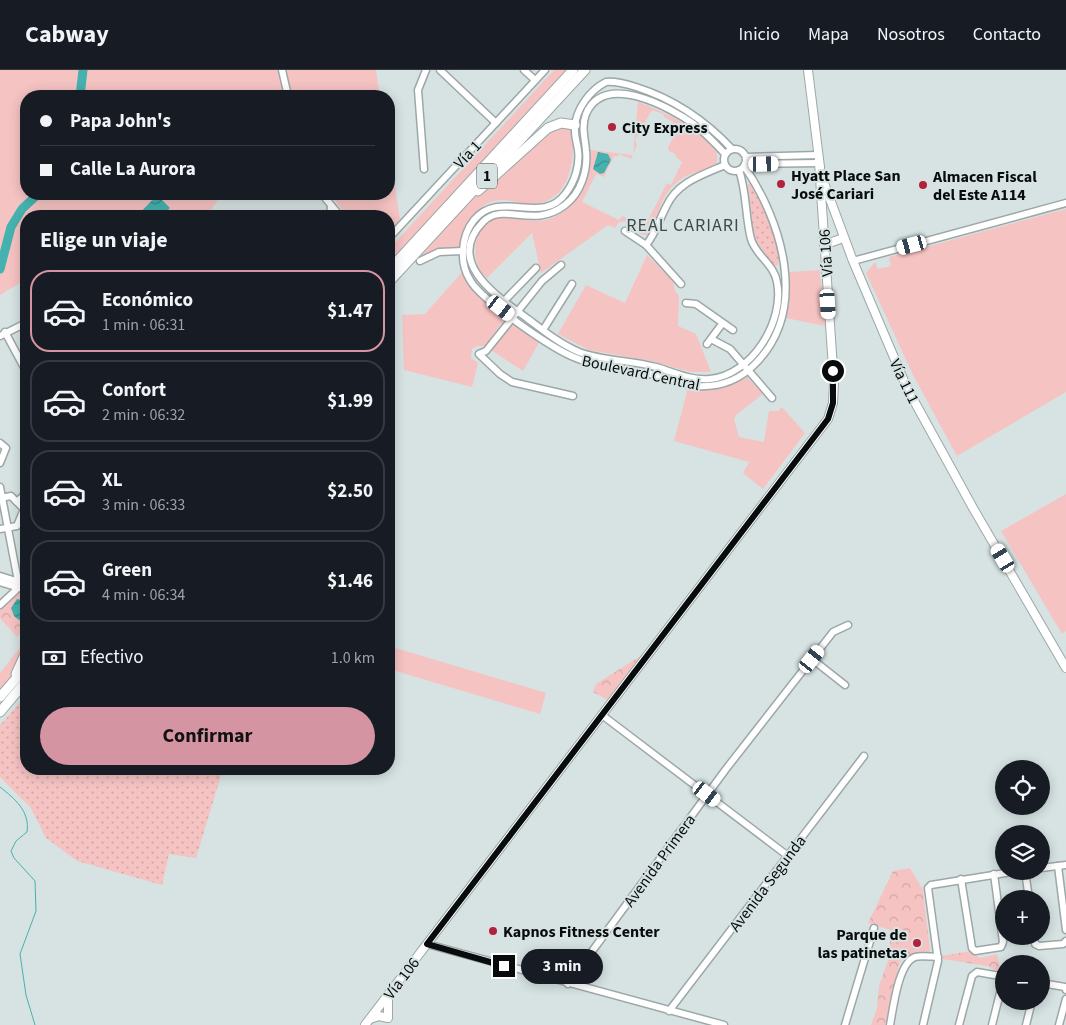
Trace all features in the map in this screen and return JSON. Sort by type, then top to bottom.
[{"type":"highway","name":"1","points":[[395,263],[573,70]]},
{"type":"highway","name":"1","points":[[395,275],[585,70]]},
{"type":"highway","points":[[463,200],[482,188],[548,128],[561,122],[575,125]]},
{"type":"highway","points":[[12,684],[20,666]]},
{"type":"highway","points":[[0,697],[20,674]]},
{"type":"highway","points":[[0,713],[20,688]]},
{"type":"highway","points":[[0,713],[20,691]]},
{"type":"main road","name":"Vía 111","points":[[808,70],[819,159],[828,195],[853,261],[907,388],[973,508],[1066,668]]},
{"type":"main road","name":"Vía 106","points":[[367,1022],[828,419],[833,403],[834,384],[819,159]]},
{"type":"main road","points":[[824,245],[844,238]]},
{"type":"main road","points":[[367,1022],[379,1016],[388,1018],[388,995]]},
{"type":"street","points":[[282,70],[287,90]]},
{"type":"street","points":[[424,169],[418,90],[426,70]]},
{"type":"street","points":[[440,70],[496,123]]},
{"type":"street","points":[[524,70],[535,80]]},
{"type":"street","name":"Vía 1","points":[[395,232],[544,70]]},
{"type":"street","points":[[561,203],[578,165],[575,125],[581,108],[596,88],[610,81],[638,88],[666,99],[692,114],[718,134],[732,149],[739,150],[746,157],[819,159]]},
{"type":"street","points":[[621,94],[626,89],[624,84]]},
{"type":"street","points":[[632,96],[633,91],[638,88]]},
{"type":"street","points":[[561,203],[575,195],[583,178],[586,152],[583,127],[587,112],[599,98],[610,94],[632,96],[664,107],[708,136],[726,154]]},
{"type":"street","points":[[689,122],[692,114]]},
{"type":"street","points":[[725,165],[726,154],[732,149]]},
{"type":"street","points":[[746,157],[743,167],[751,238],[776,276],[784,274]]},
{"type":"street","points":[[725,165],[730,170],[819,159]]},
{"type":"street","points":[[646,245],[657,229],[666,205],[681,186],[690,180],[725,165]]},
{"type":"street","name":"Boulevard Central","points":[[467,259],[479,280],[504,301],[570,348],[600,361],[688,385],[708,387],[725,384],[748,372],[767,350],[779,329],[786,300],[781,249],[769,212],[743,167]]},
{"type":"street","points":[[326,200],[335,210]]},
{"type":"street","name":"Boulevard Central","points":[[561,203],[539,209],[506,205],[487,209],[472,224],[466,248],[466,272],[473,285],[512,317],[558,350],[586,362],[642,364],[699,379],[723,376],[743,365],[757,350],[771,326],[778,300],[776,276]]},
{"type":"street","points":[[853,261],[1066,203]]},
{"type":"street","points":[[331,206],[331,210]]},
{"type":"street","points":[[624,231],[646,245],[681,284]]},
{"type":"street","points":[[420,261],[439,252],[466,248]]},
{"type":"street","points":[[561,266],[542,281],[486,350],[479,354],[502,376],[512,382],[573,396]]},
{"type":"street","points":[[504,301],[536,268]]},
{"type":"street","points":[[543,330],[572,284]]},
{"type":"street","points":[[686,304],[696,304],[733,330]]},
{"type":"street","points":[[722,324],[709,341],[730,349],[772,398]]},
{"type":"street","points":[[20,326],[3,334],[20,361]]},
{"type":"street","points":[[0,443],[6,448],[0,463]]},
{"type":"street","points":[[0,487],[17,584],[0,605]]},
{"type":"street","points":[[1,498],[11,496],[20,504]]},
{"type":"street","points":[[0,529],[17,526],[20,519]]},
{"type":"street","points":[[0,576],[20,586]]},
{"type":"street","points":[[0,582],[17,584]]},
{"type":"street","name":"Avenida Primera","points":[[568,984],[707,794],[833,632],[848,625]]},
{"type":"street","points":[[812,659],[845,684]]},
{"type":"street","points":[[602,715],[788,856]]},
{"type":"street","name":"Avenida Segunda","points":[[669,1010],[864,756]]},
{"type":"street","points":[[1050,867],[1066,865]]},
{"type":"street","points":[[1058,866],[1066,930]]},
{"type":"street","points":[[923,1025],[938,956],[928,892],[931,885],[961,879],[994,874],[1003,942],[1001,946],[987,950],[975,951],[972,948],[961,879]]},
{"type":"street","points":[[844,1025],[874,928]]},
{"type":"street","points":[[1037,945],[1063,944],[1066,941]]},
{"type":"street","points":[[427,944],[724,1025]]},
{"type":"street","points":[[890,1025],[900,976],[907,963],[916,957],[938,956]]},
{"type":"street","points":[[959,1025],[972,976],[977,972],[1000,976],[1003,981],[992,1025]]},
{"type":"street","points":[[1050,985],[1064,987],[1066,990]]},
{"type":"street","points":[[1059,1025],[1066,999]]},
{"type":"street","points":[[1026,1025],[1030,1010]]},
{"type":"green space","points":[[0,70],[376,70],[379,90],[20,90],[20,200],[217,201],[211,210],[20,210],[20,283],[0,295]]},
{"type":"green space","points":[[554,70],[569,70],[395,260],[395,242]]},
{"type":"green space","points":[[638,102],[660,111],[691,128],[717,152],[717,163],[709,168],[685,176],[674,185],[664,199],[647,235],[638,232],[628,221],[619,222],[615,228],[608,225],[541,273],[532,233],[487,278],[481,272],[477,265],[475,247],[477,238],[486,224],[498,218],[509,217],[535,221],[559,215],[569,207],[583,186],[590,162],[591,150],[633,155],[631,159],[619,154],[617,157],[614,156],[604,177],[596,174],[582,202],[619,220],[622,216],[625,217],[643,230],[667,183],[671,185],[682,162],[675,156],[676,154],[669,151],[668,147],[680,126],[664,117],[663,114],[652,110],[635,140],[637,145],[633,154]]},
{"type":"green space","points":[[558,126],[572,127],[573,152],[568,178],[562,189],[554,197],[542,203],[528,204],[503,200],[487,204],[480,208],[471,220],[460,249],[440,249],[419,258],[472,198],[516,164],[537,142]]},
{"type":"green space","points":[[751,183],[767,212],[776,236],[779,248],[777,266],[773,265],[754,238],[748,184]]},
{"type":"green space","points":[[395,187],[400,219],[395,224],[395,210],[342,210],[335,200],[395,200]]},
{"type":"green space","points":[[1066,209],[1066,392],[957,456],[913,375],[866,273],[875,262],[878,269],[891,266],[889,257]]},
{"type":"green space","points":[[647,255],[673,281],[675,291],[679,296],[678,326],[696,334],[711,372],[691,372],[651,361],[589,350],[558,334],[586,285],[625,303]]},
{"type":"green space","points":[[820,270],[825,326],[786,318],[789,299],[789,272]]},
{"type":"green space","points":[[463,271],[479,296],[506,317],[485,346],[477,346],[472,349],[471,358],[478,363],[472,387],[404,370],[402,315],[425,314]]},
{"type":"green space","points":[[513,323],[540,341],[523,371],[491,350]]},
{"type":"green space","points":[[747,377],[763,394],[737,414],[734,419],[739,437],[764,442],[769,411],[778,411],[782,407],[805,433],[763,489],[743,473],[749,462],[674,441],[688,388],[712,389]]},
{"type":"green space","points":[[1066,494],[1066,631],[1062,634],[1001,531]]},
{"type":"green space","points":[[18,592],[20,592],[20,634],[17,637],[0,618],[0,607]]},
{"type":"green space","points":[[20,648],[20,663],[0,693],[0,673]]},
{"type":"green space","points":[[395,648],[546,693],[540,714],[395,671]]},
{"type":"green space","points":[[642,655],[608,700],[593,692],[596,684]]},
{"type":"green space","points":[[20,703],[20,775],[221,775],[196,858],[169,854],[162,885],[77,861],[46,838],[31,808],[0,777],[0,725]]},
{"type":"green space","points":[[910,868],[923,890],[930,950],[926,955],[906,956],[900,961],[885,1025],[871,1025],[877,1008],[879,986],[890,955],[890,930],[868,923],[893,871]]},
{"type":"green space","points":[[970,951],[980,958],[997,954],[997,955],[995,955],[995,970],[988,966],[942,959],[942,956]]},
{"type":"water","points":[[598,152],[608,154],[611,160],[604,173],[600,174],[593,169]]},
{"type":"water","points":[[152,200],[162,200],[170,208],[168,210],[143,210]]},
{"type":"water","points":[[17,599],[20,600],[20,620],[14,616],[11,608]]},
{"type":"waterway","points":[[81,90],[83,70]]},
{"type":"waterway","points":[[21,210],[32,200]]},
{"type":"waterway","points":[[0,269],[11,227],[20,212]]},
{"type":"waterway","points":[[0,787],[20,806],[26,818],[27,832],[16,841],[11,851],[14,858],[35,881],[36,911],[20,954],[26,995],[35,1025]]},
{"type":"place","name":"City Express","points":[[612,127]]},
{"type":"place","name":"Hyatt Place San José Cariari","points":[[781,184]]},
{"type":"place","name":"Almacen Fiscal del Este A114","points":[[923,185]]},
{"type":"place","name":"Kapnos Fitness Center","points":[[493,931]]},
{"type":"place","name":"Parque de las patinetas","points":[[917,943]]},
{"type":"district","name":"REAL CARIARI","points":[[683,225]]},
{"type":"route","points":[[504,966],[427,944],[828,419],[833,403],[833,371]]}]
